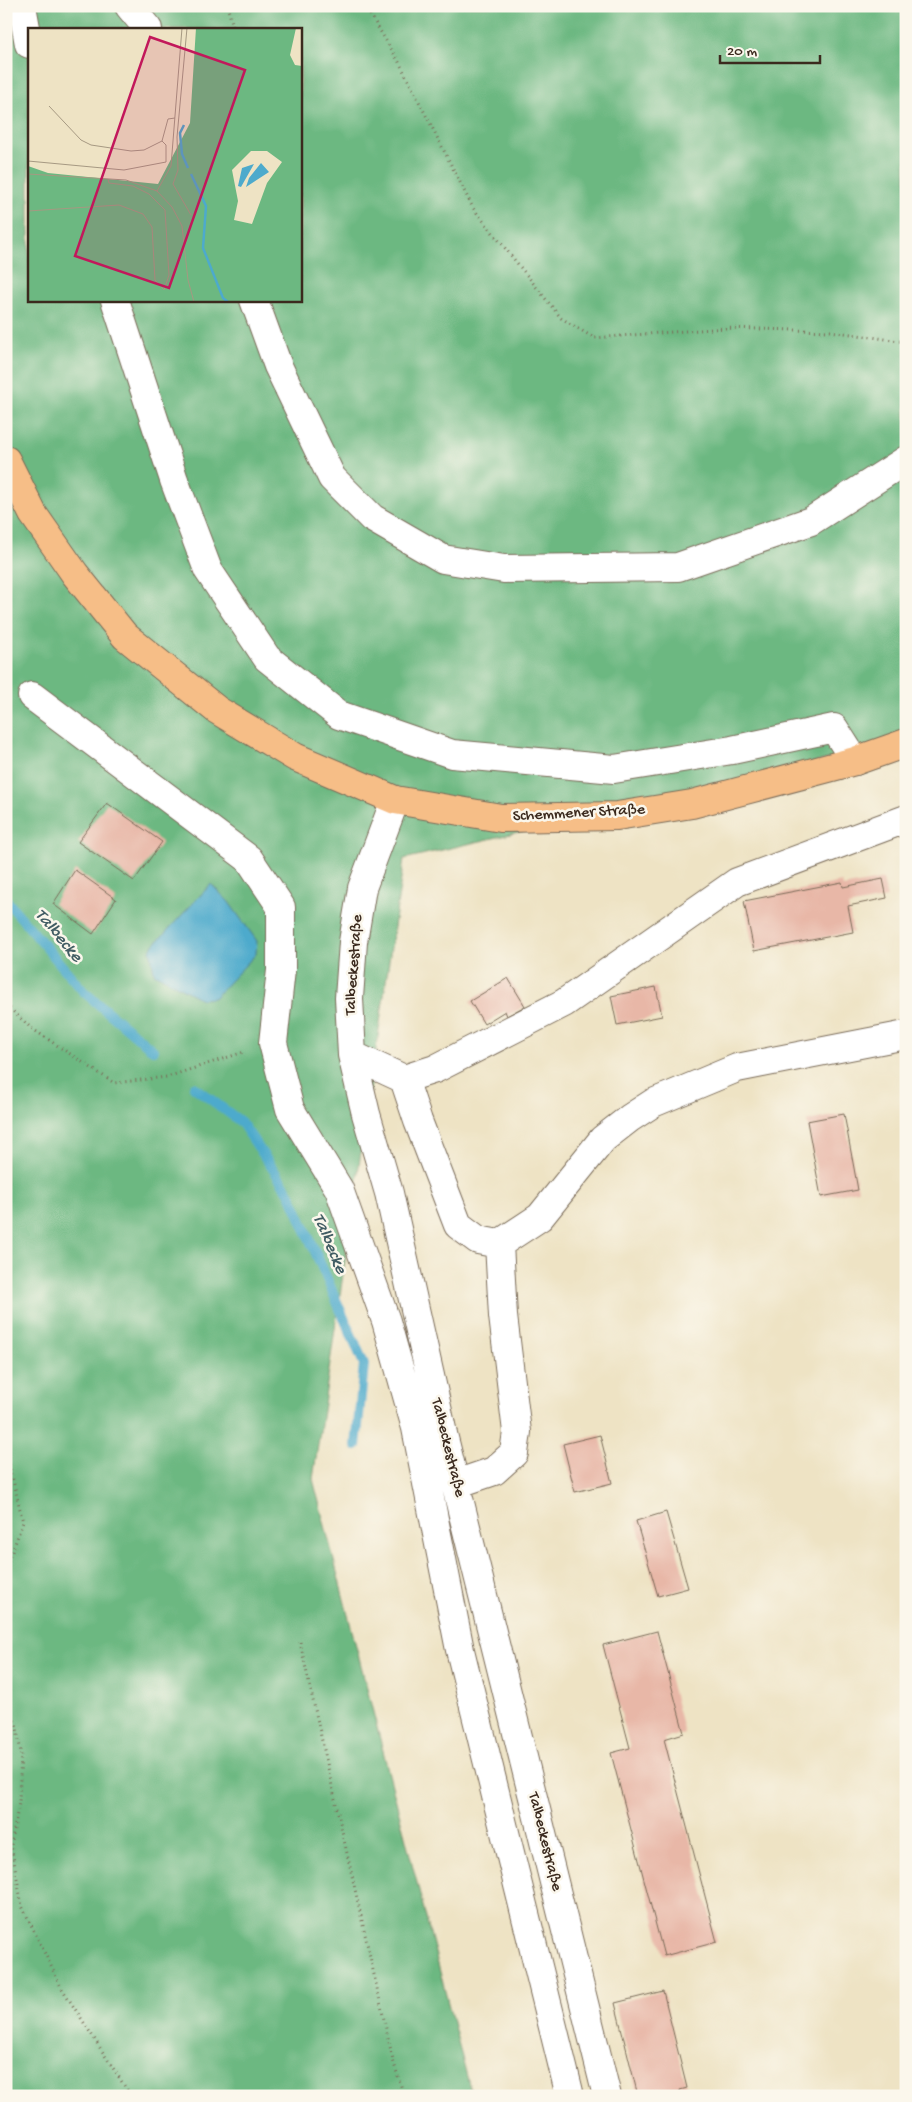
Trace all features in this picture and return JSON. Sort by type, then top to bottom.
[{"type":"main road","name":"Schemmener Straße","points":[[6,460],[33,514],[75,574],[125,636],[217,710],[295,757],[395,800],[501,818],[617,816],[692,804],[855,761],[906,743]]},
{"type":"street","points":[[22,6],[28,39]]},
{"type":"street","points":[[129,6],[147,28]]},
{"type":"street","points":[[114,301],[174,480],[208,570],[267,658],[339,716],[452,754],[614,769],[732,750],[834,728],[855,761]]},
{"type":"street","points":[[254,301],[278,366],[332,478],[372,518],[442,559],[504,569],[678,567],[811,521],[906,460]]},
{"type":"street","points":[[32,696],[249,859],[282,907],[282,970],[273,1043],[290,1109],[339,1188],[386,1321],[416,1428],[460,1650],[570,2096]]},
{"type":"street","name":"Talbeckestraße","points":[[395,800],[362,888],[353,942],[349,998],[352,1055],[366,1114],[389,1193],[456,1484],[607,2096]]},
{"type":"street","points":[[352,1055],[404,1079],[435,1069],[564,1003],[737,882],[906,819]]},
{"type":"street","points":[[404,1079],[458,1225],[478,1240],[498,1244],[540,1217],[603,1139],[653,1103],[736,1068],[906,1035]]},
{"type":"street","points":[[456,1484],[494,1471],[514,1453],[517,1432],[503,1316],[498,1244]]},
{"type":"path","points":[[227,6],[234,28]]},
{"type":"path","points":[[365,6],[399,62],[473,208],[561,318],[594,338],[725,328],[830,331],[906,342]]},
{"type":"path","points":[[6,1005],[30,1028],[114,1083],[167,1077],[273,1043]]},
{"type":"path","points":[[6,1461],[9,1463],[23,1522],[6,1568]]},
{"type":"path","points":[[300,1642],[393,2060],[404,2096]]},
{"type":"path","points":[[6,1715],[16,1722],[21,1753],[19,1803],[11,1845],[22,1906],[61,1987],[130,2096]]},
{"type":"green space","points":[[6,6],[906,6],[906,741],[404,859],[313,1479],[472,2096],[6,2096]]},
{"type":"water","points":[[211,884],[228,901],[257,941],[256,954],[214,998],[201,999],[154,973],[150,949]]},
{"type":"building","points":[[107,803],[162,842],[134,881],[78,842]]},
{"type":"building","points":[[75,870],[116,899],[93,934],[53,904]]},
{"type":"building","points":[[883,879],[887,898],[848,906],[853,932],[754,951],[744,901],[842,882],[843,887]]},
{"type":"building","points":[[508,978],[525,1006],[507,1016],[505,1011],[484,1024],[470,1001]]},
{"type":"building","points":[[656,987],[662,1016],[617,1025],[611,996]]},
{"type":"building","points":[[844,1114],[858,1190],[821,1197],[807,1121]]},
{"type":"building","points":[[600,1435],[612,1483],[575,1492],[563,1444]]},
{"type":"building","points":[[666,1512],[688,1588],[658,1596],[636,1521]]},
{"type":"building","points":[[657,1631],[684,1733],[664,1739],[717,1942],[664,1956],[611,1753],[630,1748],[603,1645]]},
{"type":"building","points":[[663,1991],[687,2088],[680,2090],[681,2096],[638,2096],[615,2003]]},
{"type":"waterway","name":"Talbecke","points":[[6,900],[84,992],[153,1050]]},
{"type":"waterway","name":"Talbecke","points":[[194,1087],[241,1122],[290,1194],[364,1364],[356,1446]]}]
